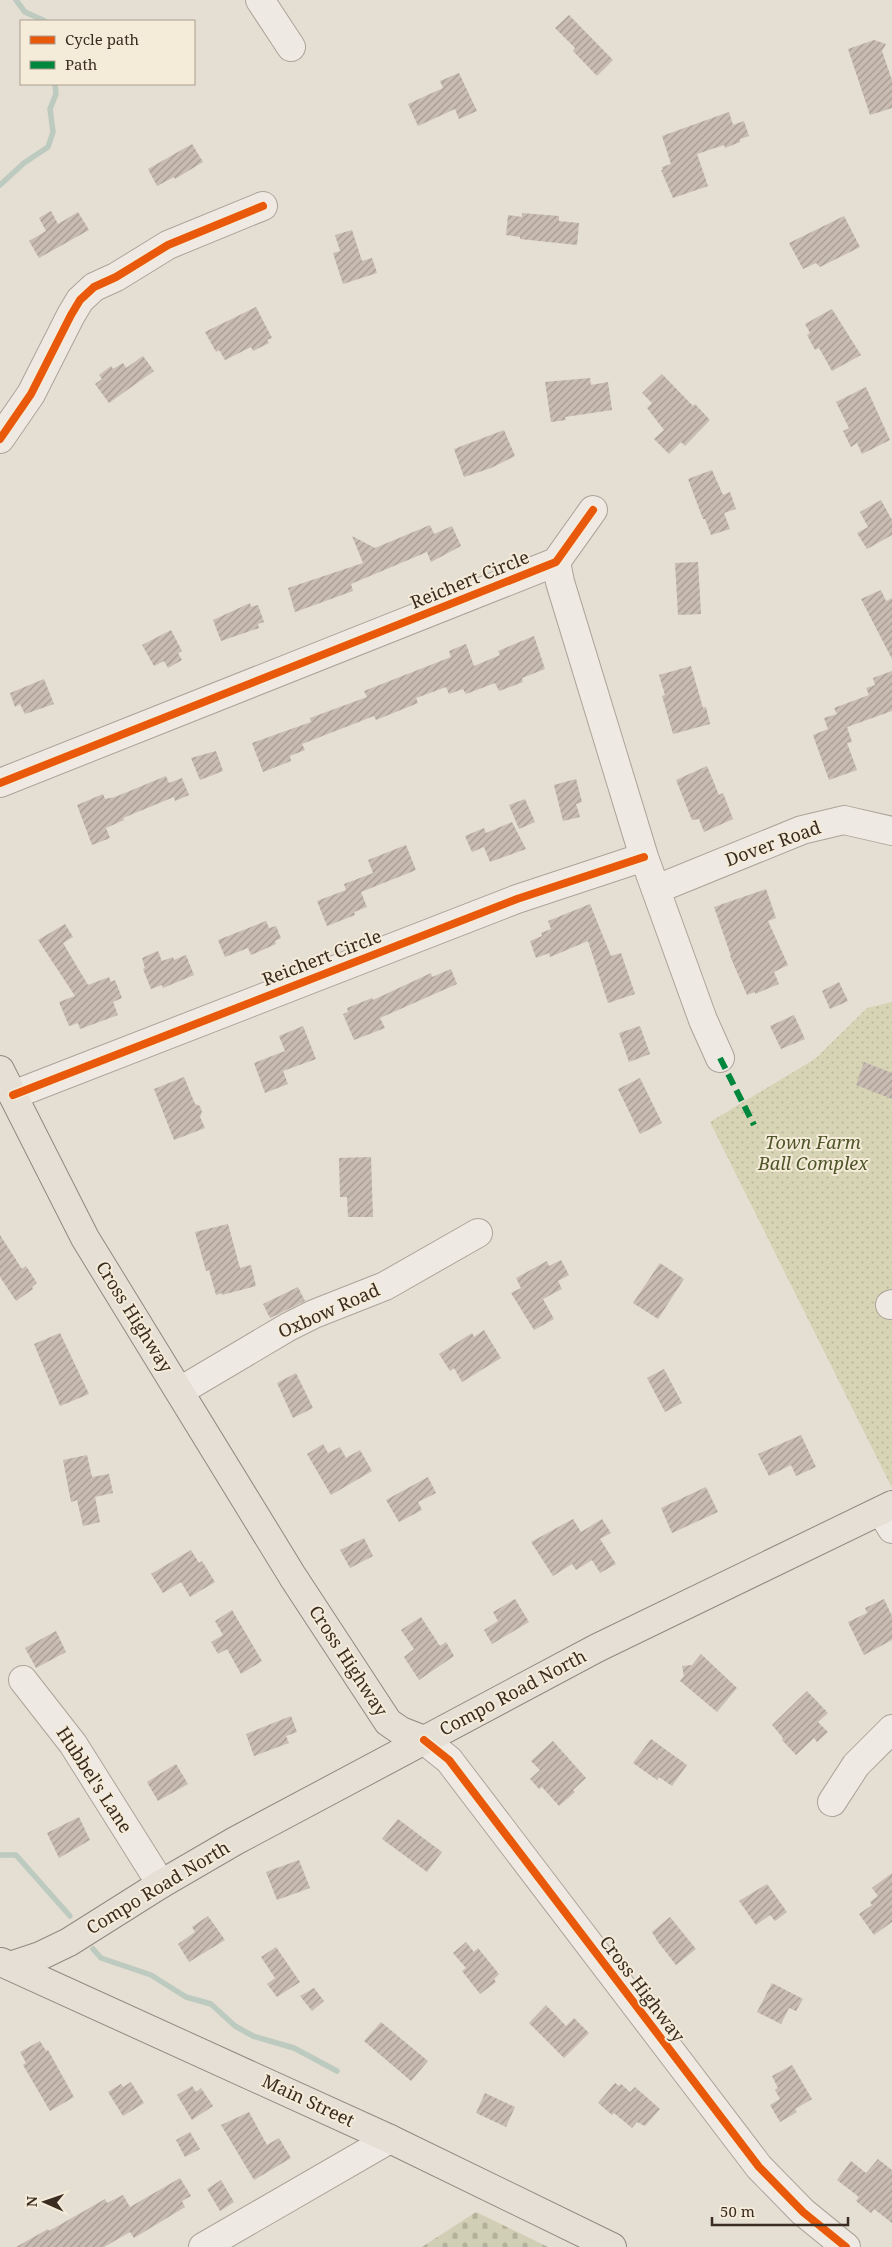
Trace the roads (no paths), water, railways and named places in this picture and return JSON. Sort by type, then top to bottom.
[{"type":"main road","name":"Cross Highway","points":[[0,1070],[85,1238],[293,1577],[388,1722],[401,1731],[424,1740]]},
{"type":"main road","name":"Compo Road North","points":[[3,1965],[40,1956],[69,1942],[161,1884],[235,1841],[597,1648],[888,1515]]},
{"type":"main road","name":"Main Street","points":[[3,1965],[390,2139],[612,2247]]},
{"type":"street","points":[[260,0],[291,47]]},
{"type":"street","points":[[0,439],[30,394],[80,300],[94,287],[116,277],[168,245],[263,206]]},
{"type":"street","name":"Reichert Circle","points":[[0,783],[556,562],[593,510]]},
{"type":"street","name":"Reichert Circle","points":[[556,562],[560,582],[644,856],[702,1020],[720,1058]]},
{"type":"street","name":"Dover Road","points":[[657,889],[802,830],[844,820],[892,831]]},
{"type":"street","name":"Reichert Circle","points":[[13,1095],[516,899],[644,856]]},
{"type":"street","name":"Oxbow Road","points":[[180,1392],[288,1327],[314,1314],[385,1286],[478,1233]]},
{"type":"street","name":"Hubbel's Lane","points":[[23,1680],[73,1744],[161,1884]]},
{"type":"street","points":[[832,1802],[856,1766],[892,1729]]},
{"type":"street","name":"Cross Highway","points":[[424,1740],[449,1760],[759,2167],[803,2212],[846,2247]]},
{"type":"street","points":[[203,2247],[390,2139]]},
{"type":"waterway","points":[[16,0],[25,12],[43,20]]},
{"type":"waterway","points":[[0,185],[24,163],[48,147],[53,132],[50,109],[56,94],[55,85]]},
{"type":"waterway","points":[[0,1855],[16,1855],[70,1916]]},
{"type":"waterway","points":[[93,1949],[101,1958],[151,1975],[186,1997],[211,2004],[235,2026],[253,2036],[294,2048],[337,2071]]},
{"type":"park label","name":"Town Farm Ball Complex","points":[[813,1153]]}]
